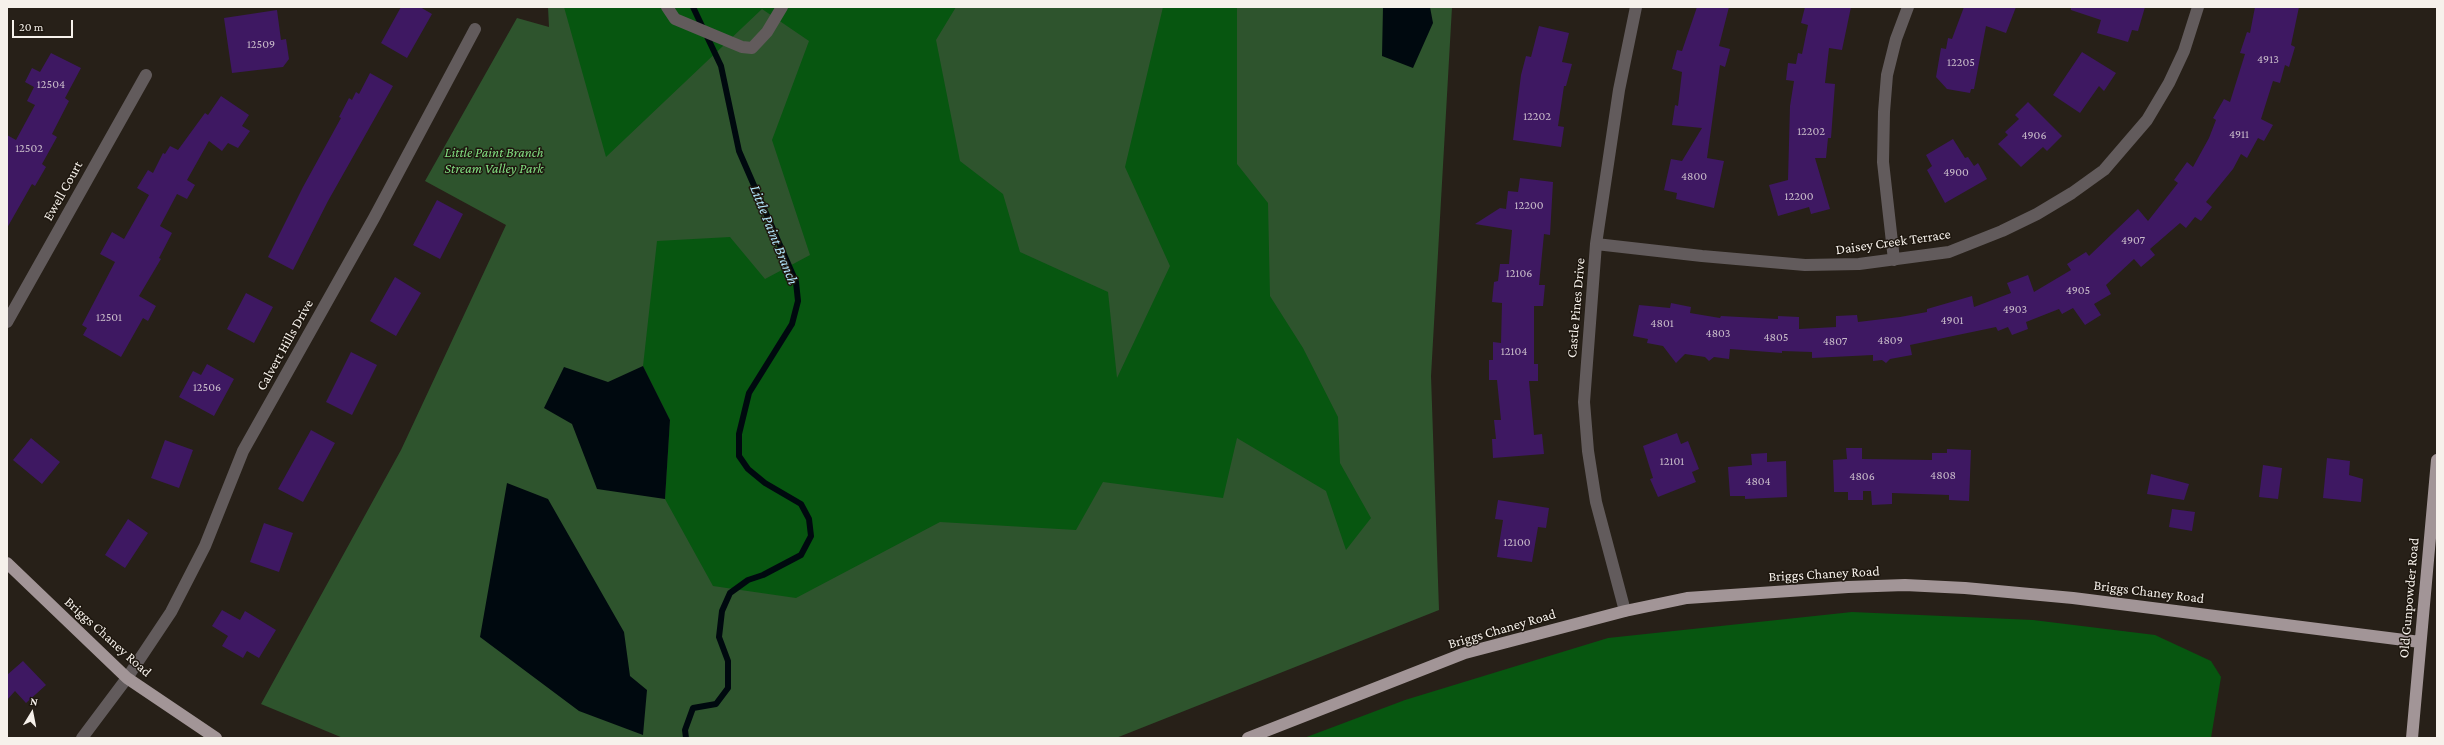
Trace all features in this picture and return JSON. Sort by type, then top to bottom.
[{"type":"main road","name":"Old Gunpowder Road","points":[[2412,738],[2437,460]]},
{"type":"main road","name":"Briggs Chaney Road","points":[[7,563],[127,678],[216,738]]},
{"type":"main road","name":"Briggs Chaney Road","points":[[1248,738],[1465,653],[1625,611],[1686,598],[1905,585],[1965,588],[2073,598],[2420,642]]},
{"type":"street","points":[[667,7],[675,19],[742,47],[752,48],[767,32],[782,7]]},
{"type":"street","name":"Castle Pines Drive","points":[[1625,611],[1596,502],[1588,451],[1584,402],[1596,244],[1619,90],[1636,7]]},
{"type":"street","points":[[1894,260],[1883,162],[1884,112],[1887,75],[1908,7]]},
{"type":"street","name":"Daisey Creek Terrace","points":[[1596,244],[1702,256],[1805,265],[1859,264],[1949,252],[2002,231],[2066,197],[2104,170],[2148,120],[2169,83],[2184,51],[2198,7]]},
{"type":"street","name":"Calvert Hills Drive","points":[[82,738],[127,678],[172,612],[205,546],[243,451],[374,218],[475,29]]},
{"type":"street","name":"Ewell Court","points":[[7,322],[146,75]]},
{"type":"green space","name":"Little Paint Branch Stream Valley Park","points":[[548,7],[1452,7],[1431,376],[1439,610],[1116,738],[343,738],[261,704],[401,450],[506,225],[425,181],[517,18],[549,27]]},
{"type":"green space","points":[[564,7],[956,7],[936,40],[960,161],[1003,194],[1020,252],[1108,292],[1117,378],[1170,266],[1125,167],[1163,7],[1237,7],[1237,164],[1268,203],[1270,296],[1303,348],[1338,417],[1340,463],[1371,518],[1346,550],[1326,491],[1237,438],[1223,498],[1103,482],[1076,530],[940,522],[796,598],[713,586],[665,499],[670,420],[643,366],[657,241],[730,237],[765,279],[810,255],[772,140],[809,41],[762,9],[606,157]]},
{"type":"green space","points":[[1852,612],[2033,620],[2155,635],[2211,661],[2221,677],[2211,738],[1304,738],[1405,700],[1608,638]]},
{"type":"shaded area","points":[[1383,7],[1430,7],[1433,23],[1413,68],[1382,56]]},
{"type":"shaded area","points":[[643,366],[670,420],[665,499],[597,489],[572,424],[544,408],[564,367],[608,382]]},
{"type":"shaded area","points":[[507,483],[548,499],[624,632],[630,676],[647,690],[643,735],[579,711],[480,637]]},
{"type":"building","points":[[401,7],[420,7],[432,14],[407,58],[381,43]]},
{"type":"building","points":[[1697,7],[1729,7],[1719,46],[1730,49],[1725,67],[1720,65],[1707,158],[1724,161],[1714,208],[1676,199],[1677,193],[1664,190],[1671,159],[1682,161],[1702,128],[1672,125],[1675,105],[1678,106],[1682,72],[1672,69],[1677,50],[1682,51]]},
{"type":"building","points":[[1805,7],[1851,7],[1842,50],[1829,48],[1825,83],[1835,84],[1831,138],[1828,138],[1826,158],[1815,158],[1830,209],[1811,214],[1809,207],[1778,216],[1769,185],[1788,180],[1790,106],[1794,81],[1786,80],[1788,63],[1796,64],[1798,53],[1802,54],[1808,25],[1801,23]]},
{"type":"building","points":[[1964,7],[2016,7],[2006,33],[1986,26],[1974,89],[1971,89],[1970,93],[1947,89],[1936,77],[1941,48],[1946,49],[1948,38],[1952,39]]},
{"type":"building","points":[[2071,7],[2145,7],[2138,31],[2132,30],[2128,42],[2097,33],[2101,20],[2071,10]]},
{"type":"building","points":[[2255,7],[2299,7],[2291,45],[2295,47],[2289,67],[2285,65],[2280,83],[2273,81],[2261,119],[2273,125],[2264,141],[2258,138],[2247,158],[2241,154],[2233,169],[2206,202],[2212,207],[2201,221],[2195,217],[2186,228],[2180,223],[2150,249],[2155,255],[2141,267],[2134,259],[2106,285],[2111,294],[2094,304],[2101,315],[2085,325],[2073,308],[2062,314],[2059,309],[2026,322],[2028,329],[2012,335],[2008,327],[1998,331],[1996,327],[1910,345],[1912,355],[1890,359],[1886,363],[1882,360],[1873,361],[1873,355],[1812,358],[1812,352],[1782,351],[1782,353],[1730,349],[1729,359],[1714,357],[1709,361],[1705,357],[1685,354],[1676,363],[1663,346],[1647,343],[1648,339],[1633,336],[1639,305],[1670,308],[1671,303],[1691,307],[1690,313],[1720,318],[1721,316],[1778,319],[1778,316],[1799,317],[1799,329],[1836,327],[1836,316],[1857,315],[1858,322],[1927,312],[1927,309],[1972,296],[1974,307],[2011,293],[2007,283],[2028,275],[2034,292],[2071,270],[2067,264],[2086,252],[2089,256],[2138,209],[2148,221],[2178,183],[2174,180],[2187,162],[2193,167],[2209,138],[2216,120],[2213,118],[2224,99],[2230,102],[2245,54],[2240,53],[2247,32],[2250,33]]},
{"type":"building","points":[[277,10],[281,40],[286,39],[289,59],[283,67],[232,73],[224,18]]},
{"type":"building","points":[[1539,26],[1569,33],[1562,62],[1572,64],[1566,86],[1564,86],[1558,126],[1564,127],[1561,147],[1513,140],[1521,75],[1526,56],[1531,57]]},
{"type":"building","points":[[2082,52],[2116,73],[2104,91],[2099,86],[2080,113],[2053,95]]},
{"type":"building","points":[[51,53],[81,68],[65,98],[69,101],[52,134],[57,137],[42,164],[46,167],[35,186],[32,184],[7,228],[7,135],[16,140],[35,105],[27,101],[34,87],[25,82],[32,68],[40,72]]},
{"type":"building","points":[[370,73],[393,86],[328,201],[293,270],[268,257],[303,187],[341,118],[339,117],[349,98],[352,100],[356,92],[359,94]]},
{"type":"building","points":[[221,96],[249,115],[242,126],[250,131],[238,148],[228,143],[222,151],[209,141],[187,180],[195,185],[187,199],[177,194],[160,226],[172,233],[159,258],[161,259],[139,296],[156,306],[148,321],[143,318],[121,357],[83,335],[87,328],[82,325],[115,262],[100,254],[112,232],[124,239],[149,195],[137,188],[148,170],[153,173],[163,153],[165,154],[170,146],[178,150],[205,113],[208,115]]},
{"type":"building","points":[[2028,102],[2062,136],[2047,151],[2043,147],[2021,167],[1998,144],[2008,135],[2005,132],[2019,119],[2015,115]]},
{"type":"building","points":[[1953,139],[1965,158],[1968,157],[1974,166],[1978,163],[1987,179],[1945,203],[1927,170],[1932,166],[1926,155]]},
{"type":"building","points":[[1520,178],[1553,182],[1550,235],[1544,234],[1539,285],[1545,285],[1543,306],[1534,306],[1534,364],[1538,364],[1538,381],[1529,381],[1534,435],[1542,434],[1544,454],[1493,458],[1492,439],[1496,439],[1494,420],[1501,420],[1497,380],[1489,380],[1489,360],[1493,360],[1493,342],[1501,343],[1502,303],[1492,302],[1494,282],[1498,281],[1500,264],[1509,264],[1512,230],[1475,224],[1500,208],[1506,209],[1508,191],[1518,192]]},
{"type":"building","points":[[437,200],[463,214],[440,259],[413,245]]},
{"type":"building","points":[[395,277],[421,293],[396,336],[370,321]]},
{"type":"building","points":[[246,293],[273,307],[254,343],[227,329]]},
{"type":"building","points":[[351,352],[377,365],[352,415],[326,402]]},
{"type":"building","points":[[207,364],[234,379],[214,416],[179,397],[193,371],[201,375]]},
{"type":"building","points":[[311,430],[335,443],[303,502],[278,489]]},
{"type":"building","points":[[1677,433],[1681,444],[1688,441],[1699,469],[1692,472],[1696,482],[1658,497],[1650,479],[1653,478],[1643,446]]},
{"type":"building","points":[[31,438],[60,462],[42,484],[13,460]]},
{"type":"building","points":[[165,440],[193,450],[179,488],[151,478]]},
{"type":"building","points":[[1846,448],[1862,448],[1862,459],[1932,460],[1932,453],[1947,453],[1947,449],[1971,450],[1969,501],[1949,500],[1949,495],[1892,493],[1892,504],[1872,505],[1871,491],[1863,491],[1863,500],[1848,500],[1848,492],[1834,492],[1833,460],[1847,459]]},
{"type":"building","points":[[1767,453],[1767,462],[1786,461],[1787,497],[1745,499],[1745,496],[1730,496],[1728,467],[1752,465],[1751,454]]},
{"type":"building","points":[[2327,458],[2350,461],[2349,475],[2363,479],[2361,502],[2323,498]]},
{"type":"building","points":[[2263,465],[2282,468],[2278,499],[2259,497]]},
{"type":"building","points":[[2151,474],[2189,484],[2184,500],[2147,494]]},
{"type":"building","points":[[1498,500],[1549,508],[1546,528],[1538,527],[1532,562],[1497,557],[1503,520],[1495,519]]},
{"type":"building","points":[[2172,509],[2195,512],[2192,531],[2169,527]]},
{"type":"building","points":[[128,519],[148,533],[125,568],[105,555]]},
{"type":"building","points":[[264,523],[293,533],[279,572],[250,562]]},
{"type":"building","points":[[222,610],[240,620],[245,611],[276,630],[259,658],[247,651],[243,658],[222,646],[228,636],[212,626]]},
{"type":"building","points":[[23,661],[46,685],[26,703],[15,691],[7,700],[7,675]]},
{"type":"waterway","name":"Little Paint Branch","points":[[686,738],[685,730],[693,708],[716,704],[728,688],[728,661],[719,637],[722,611],[730,593],[748,580],[763,575],[801,555],[811,536],[809,519],[801,504],[765,483],[748,469],[739,456],[739,434],[749,393],[792,324],[798,301],[796,282],[739,151],[721,66],[693,7]]}]
